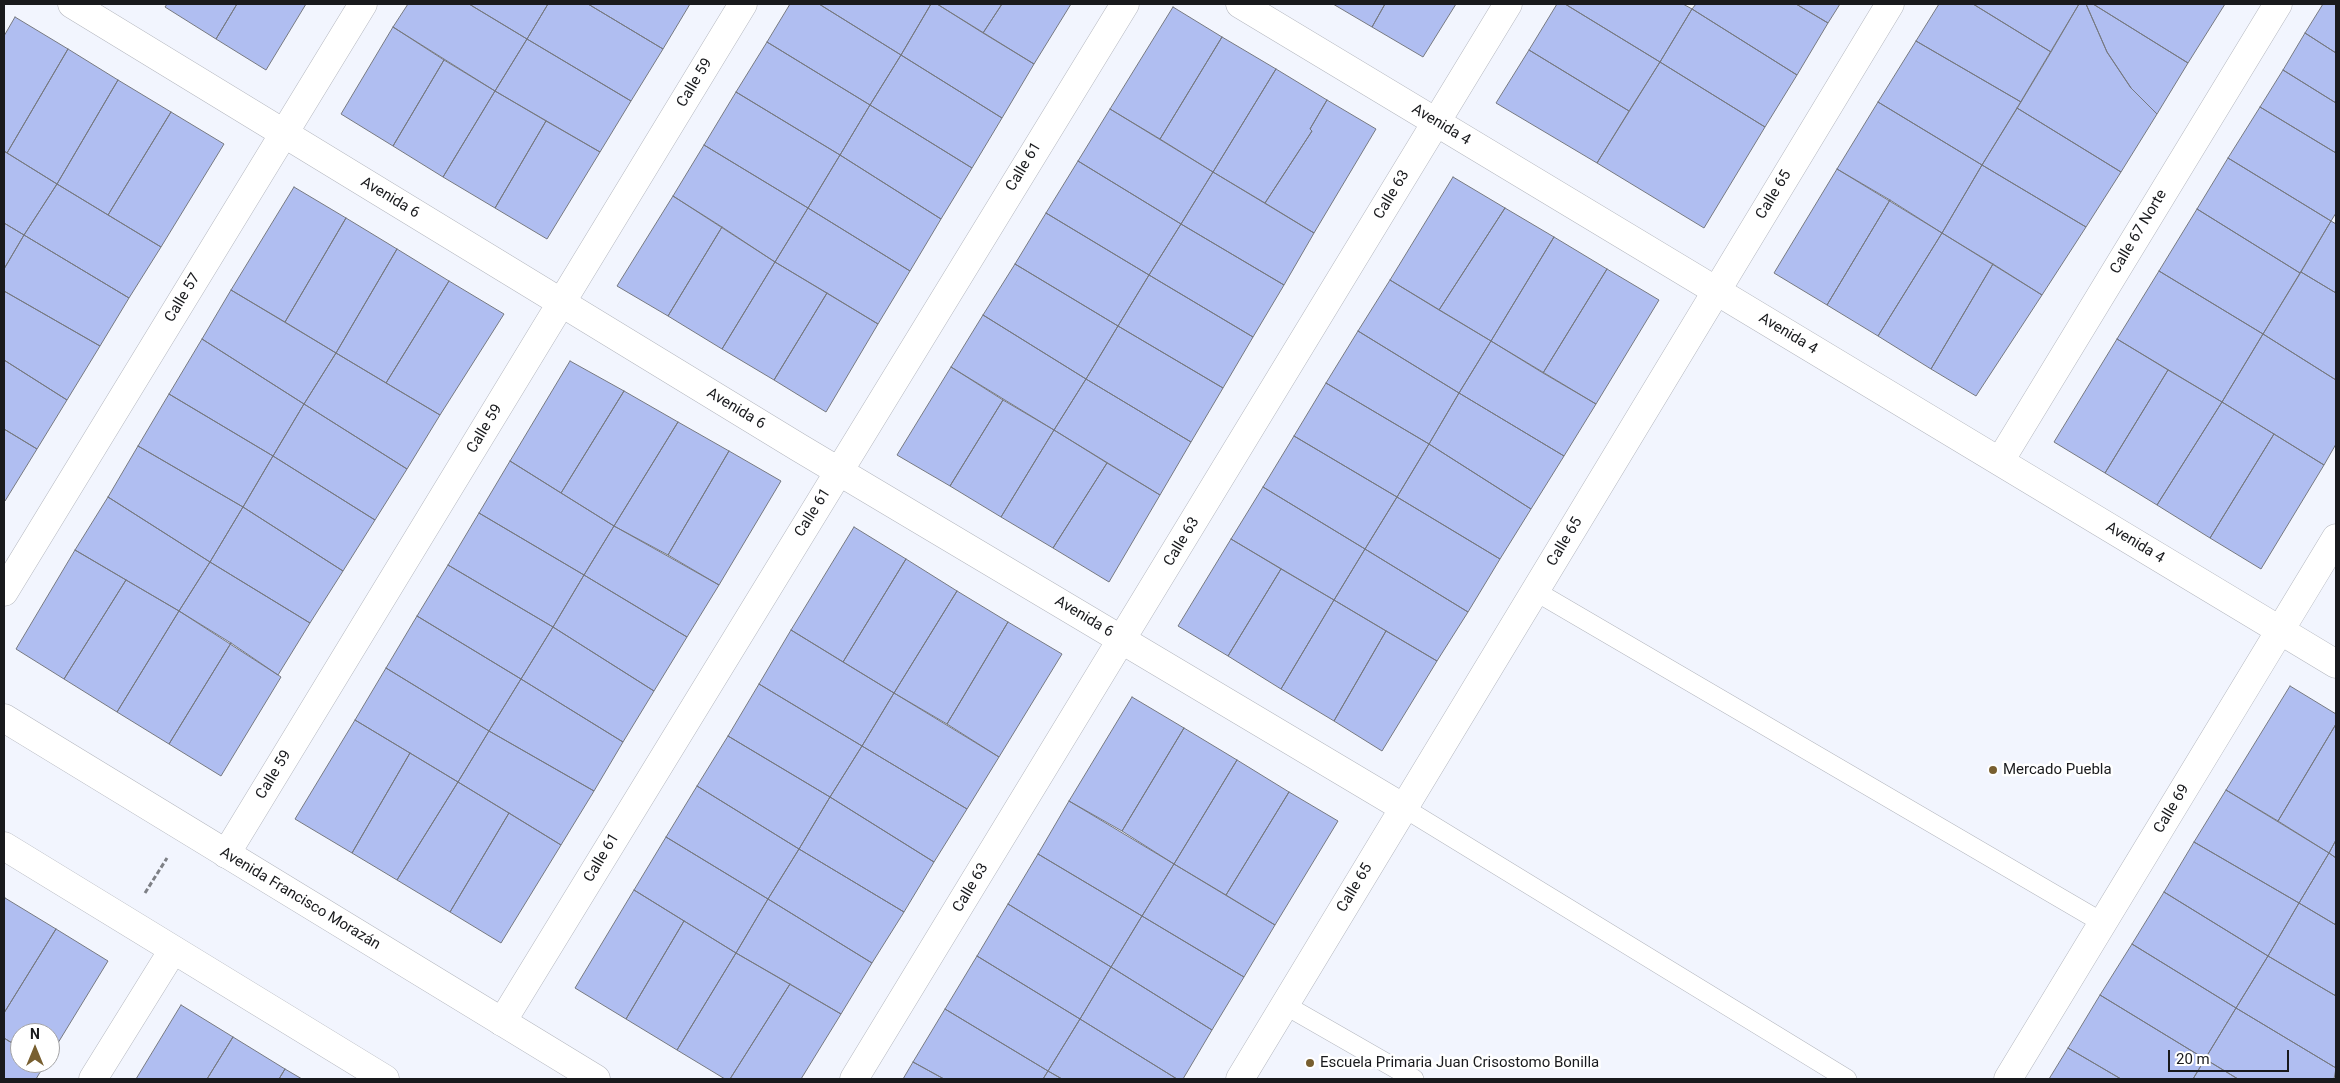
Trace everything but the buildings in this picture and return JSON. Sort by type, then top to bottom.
[{"type":"street","name":"Avenida 6","points":[[72,4],[798,447],[1404,808]]},
{"type":"street","name":"Calle 57","points":[[4,592],[363,4]]},
{"type":"street","name":"Calle 59","points":[[226,854],[743,4]]},
{"type":"street","name":"Calle 61","points":[[502,1022],[1125,4]]},
{"type":"street","name":"Avenida 4","points":[[1240,4],[2336,664]]},
{"type":"street","name":"Calle 63","points":[[854,1079],[1508,4]]},
{"type":"street","name":"Calle 65","points":[[1240,1079],[1890,4]]},
{"type":"street","name":"Calle 67 Norte","points":[[2000,461],[2278,4]]},
{"type":"street","name":"Calle 69","points":[[2008,1079],[2336,538]]},
{"type":"street","name":"Avenida Francisco Morazán","points":[[4,718],[596,1079]]},
{"type":"street","points":[[4,846],[385,1079]]},
{"type":"street","points":[[93,1079],[173,950]]},
{"type":"lane","points":[[1535,591],[2103,923]]},
{"type":"lane","points":[[1404,808],[1847,1079]]},
{"type":"lane","points":[[1285,1004],[1414,1079]]},
{"type":"path","points":[[127,921],[166,859],[194,834]]},
{"type":"place","name":"Mercado Puebla","points":[[1993,770]]},
{"type":"place","name":"Escuela Primaria Juan Crisostomo Bonilla","points":[[1310,1063]]}]
